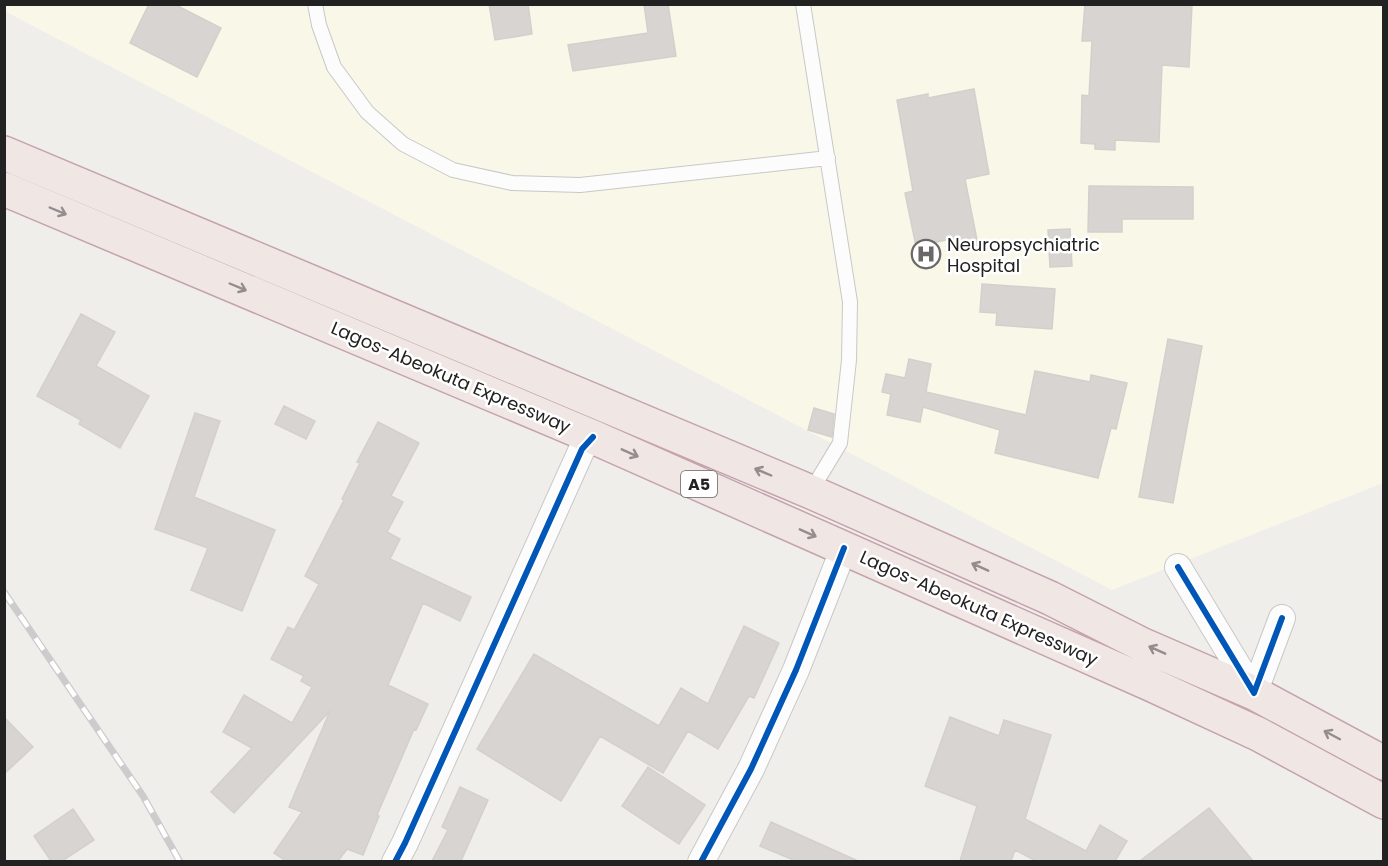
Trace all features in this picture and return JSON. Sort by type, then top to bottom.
[{"type":"highway","name":"Lagos-Abeokuta Expressway","points":[[4,153],[811,492],[1050,598],[1143,645],[1254,693],[1383,763]]},
{"type":"highway","name":"Lagos-Abeokuta Expressway","points":[[4,189],[593,437],[1139,679],[1258,734],[1383,802]]},
{"type":"street","points":[[394,861],[405,843],[469,703],[582,449],[593,437]]},
{"type":"street","points":[[701,861],[756,759],[796,670],[844,548]]},
{"type":"street","points":[[1178,567],[1254,693]]},
{"type":"street","points":[[1254,693],[1282,618]]},
{"type":"lane","points":[[315,4],[319,25],[334,67],[367,112],[403,144],[453,170],[512,183],[579,185],[828,158]]},
{"type":"lane","points":[[803,4],[850,302],[849,360],[840,443],[811,492]]},
{"type":"shaded area","name":"Neuropsychiatric Hospital","points":[[5,4],[1383,5],[1383,483],[1112,590],[31,25],[5,11]]},
{"type":"building","points":[[149,4],[174,4],[221,28],[197,77],[130,43]]},
{"type":"building","points":[[489,4],[528,4],[532,34],[495,40]]},
{"type":"building","points":[[644,4],[668,4],[676,56],[573,71],[568,45],[648,33]]},
{"type":"building","points":[[1085,4],[1192,4],[1189,67],[1162,65],[1159,142],[1115,140],[1115,150],[1095,149],[1095,144],[1081,143],[1082,95],[1089,96],[1092,41],[1082,41]]},
{"type":"building","points":[[974,89],[989,174],[965,179],[978,245],[953,250],[951,239],[916,246],[905,193],[913,191],[897,100],[928,94],[928,98]]},
{"type":"building","points":[[1089,186],[1193,187],[1193,219],[1122,219],[1122,232],[1088,232]]},
{"type":"building","points":[[1070,229],[1072,266],[1050,267],[1048,230]]},
{"type":"building","points":[[982,284],[1055,289],[1052,329],[996,325],[997,313],[980,312]]},
{"type":"building","points":[[81,314],[115,332],[96,366],[149,396],[120,448],[79,424],[81,420],[37,396]]},
{"type":"building","points":[[1168,339],[1202,346],[1173,503],[1139,497]]},
{"type":"building","points":[[909,359],[931,364],[926,392],[1026,415],[1035,371],[1090,382],[1091,375],[1127,383],[1116,429],[1111,428],[1098,478],[995,453],[1000,430],[923,407],[920,422],[887,415],[891,394],[882,392],[886,374],[905,378]]},
{"type":"building","points":[[284,406],[315,421],[306,439],[275,424]]},
{"type":"building","points":[[814,408],[834,414],[832,437],[808,430]]},
{"type":"building","points":[[195,413],[220,421],[194,497],[275,530],[242,611],[191,590],[208,548],[155,529]]},
{"type":"building","points":[[378,422],[419,443],[391,496],[403,502],[387,532],[400,539],[390,559],[471,597],[460,621],[423,603],[388,685],[428,704],[416,730],[414,729],[377,815],[379,816],[363,855],[347,849],[338,861],[286,861],[274,853],[302,812],[289,807],[330,711],[234,813],[211,792],[252,748],[223,732],[244,695],[292,723],[312,687],[301,681],[304,676],[271,659],[288,627],[294,630],[319,584],[305,576],[344,500],[342,499],[360,463],[357,462]]},
{"type":"building","points":[[744,626],[779,643],[754,698],[749,696],[718,749],[688,731],[663,773],[600,736],[561,801],[477,749],[534,654],[659,726],[681,688],[708,704]]},
{"type":"building","points":[[4,717],[33,747],[4,774]]},
{"type":"building","points":[[950,717],[999,736],[1004,720],[1051,735],[1025,819],[1086,851],[1100,825],[1127,841],[1115,861],[1036,861],[1015,850],[1011,861],[960,861],[977,806],[925,786]]},
{"type":"building","points":[[648,767],[705,805],[679,844],[622,806]]},
{"type":"building","points":[[460,787],[488,800],[461,861],[432,861],[448,830],[442,827]]},
{"type":"building","points":[[1209,808],[1253,861],[1140,861]]},
{"type":"building","points":[[73,809],[94,840],[62,861],[51,861],[34,836]]},
{"type":"building","points":[[771,822],[858,861],[796,861],[760,846]]},
{"type":"railway","points":[[4,592],[143,796],[180,862]]},
{"type":"cycle path","points":[[395,862],[582,449],[593,437]]},
{"type":"cycle path","points":[[701,862],[751,769],[796,670],[844,548]]},
{"type":"cycle path","points":[[1178,567],[1254,693],[1282,618]]},
{"type":"place","name":"Neuropsychiatric Hospital","points":[[926,254]]}]
